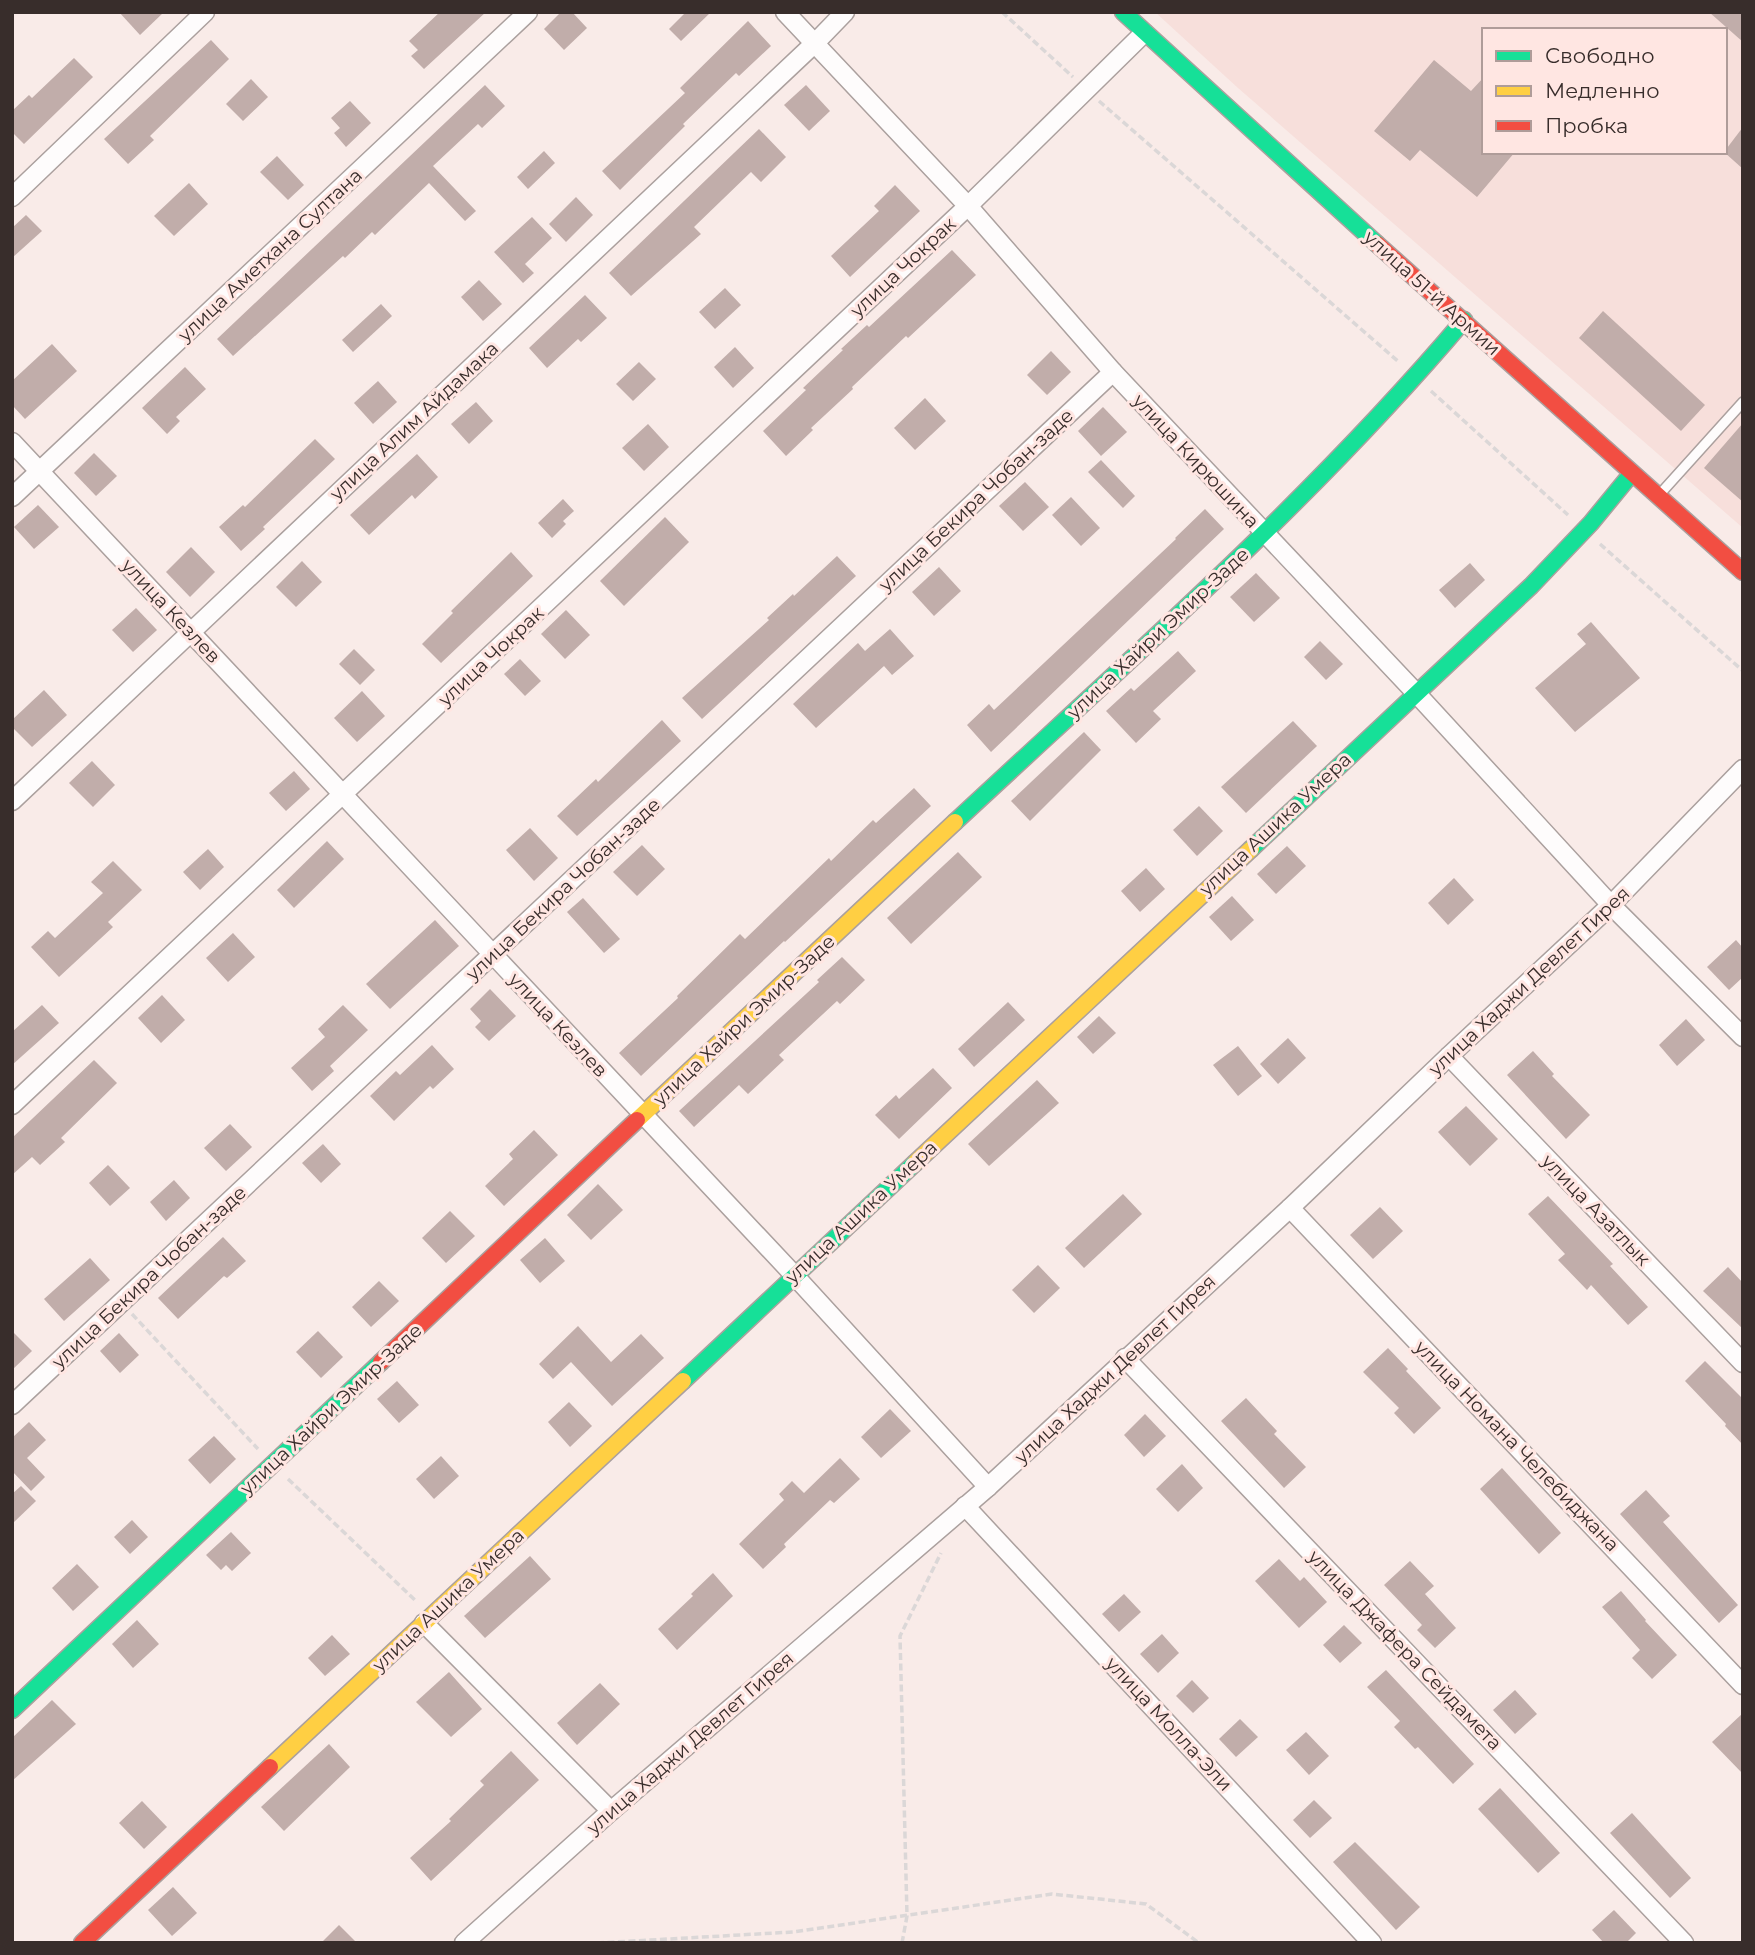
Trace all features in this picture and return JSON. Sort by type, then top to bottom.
[{"type":"street","points":[[12,197],[205,12]]},
{"type":"street","name":"улица Аметхана Султана","points":[[12,497],[528,12]]},
{"type":"street","name":"улица Кирюшина","points":[[785,12],[968,206],[1113,372],[1264,534],[1416,693],[1611,905],[1743,1037]]},
{"type":"street","name":"улица Алим Айдамака","points":[[12,801],[845,12]]},
{"type":"street","name":"улица 51-й Армии","points":[[1123,12],[1743,572]]},
{"type":"street","name":"улица Чокрак","points":[[12,1105],[968,206],[1144,33]]},
{"type":"street","name":"улица Хайри Эмир-Заде","points":[[12,1710],[643,1114],[1264,534],[1415,376],[1464,320]]},
{"type":"street","name":"улица Бекира Чобан-заде","points":[[12,1405],[1113,372]]},
{"type":"street","name":"улица Кезлев","points":[[12,442],[794,1275],[988,1487]]},
{"type":"street","name":"улица Ашика Умера","points":[[82,1943],[1542,576],[1632,473]]},
{"type":"street","name":"улица Хаджи Девлет Гирея","points":[[464,1943],[611,1811],[988,1487],[1290,1208],[1611,905],[1743,769]]},
{"type":"street","name":"улица Азатлык","points":[[1449,1056],[1743,1363]]},
{"type":"street","name":"улица Номана Челебиджана","points":[[1290,1208],[1743,1685]]},
{"type":"street","name":"улица Джафера Сейдамета","points":[[1125,1358],[1684,1943]]},
{"type":"street","name":"улица Молла-Эли","points":[[965,1506],[1372,1943]]},
{"type":"street","points":[[427,1619],[611,1811]]},
{"type":"lane","points":[[1658,496],[1743,402]]},
{"type":"path","points":[[1002,12],[1086,89],[1415,376],[1743,671]]},
{"type":"path","points":[[121,1303],[272,1464],[427,1619]]},
{"type":"path","points":[[902,1943],[907,1916],[900,1636],[941,1553]]},
{"type":"path","points":[[597,1943],[793,1933],[1052,1894],[1146,1904],[1199,1943]]},
{"type":"shaded area","points":[[1155,12],[1743,12],[1743,528],[1238,88]]},
{"type":"building","points":[[119,12],[164,12],[140,35]]},
{"type":"building","points":[[440,12],[486,12],[424,69],[411,56],[418,50],[409,41]]},
{"type":"building","points":[[561,12],[572,12],[587,28],[564,50],[544,29]]},
{"type":"building","points":[[686,12],[711,12],[681,41],[669,29]]},
{"type":"building","points":[[1709,12],[1743,12],[1743,42]]},
{"type":"building","points":[[748,21],[771,46],[739,76],[736,73],[620,190],[602,171],[685,93],[680,88]]},
{"type":"building","points":[[211,40],[229,59],[150,136],[154,140],[128,164],[104,139]]},
{"type":"building","points":[[74,58],[93,77],[24,144],[12,132],[12,111],[29,95],[32,98]]},
{"type":"building","points":[[1434,60],[1471,91],[1482,79],[1482,154],[1513,154],[1477,197],[1420,150],[1410,161],[1374,131]]},
{"type":"building","points":[[251,79],[268,97],[243,121],[226,104]]},
{"type":"building","points":[[485,85],[505,106],[482,128],[478,124],[433,166],[476,211],[465,221],[429,183],[375,235],[372,232],[345,258],[343,256],[233,356],[217,339]]},
{"type":"building","points":[[806,85],[830,111],[809,131],[784,105]]},
{"type":"building","points":[[350,101],[371,123],[346,147],[334,133],[340,128],[331,118]]},
{"type":"building","points":[[1743,127],[1743,169],[1726,154],[1727,148]]},
{"type":"building","points":[[759,129],[786,157],[761,182],[751,172],[694,227],[701,234],[631,296],[609,273]]},
{"type":"building","points":[[544,151],[555,163],[528,189],[517,177]]},
{"type":"building","points":[[277,156],[304,185],[288,200],[260,172]]},
{"type":"building","points":[[189,183],[208,204],[174,236],[154,216]]},
{"type":"building","points":[[895,185],[920,211],[850,277],[831,256],[879,211],[874,206]]},
{"type":"building","points":[[576,197],[593,215],[566,242],[549,224]]},
{"type":"building","points":[[26,215],[42,231],[12,258],[12,228]]},
{"type":"building","points":[[532,217],[552,238],[525,264],[534,273],[523,283],[494,252]]},
{"type":"building","points":[[952,250],[976,275],[852,387],[853,389],[811,428],[813,430],[786,456],[763,431],[806,390],[803,388],[843,350],[841,349],[867,325],[869,327]]},
{"type":"building","points":[[479,280],[502,304],[483,321],[461,297]]},
{"type":"building","points":[[725,288],[741,305],[715,329],[699,312]]},
{"type":"building","points":[[585,295],[607,318],[581,342],[578,339],[547,368],[529,348]]},
{"type":"building","points":[[381,304],[392,316],[353,352],[342,340]]},
{"type":"building","points":[[1603,311],[1705,405],[1681,431],[1579,338]]},
{"type":"building","points":[[52,344],[77,371],[25,419],[12,405],[12,381]]},
{"type":"building","points":[[735,347],[754,368],[733,388],[714,367]]},
{"type":"building","points":[[1051,351],[1071,372],[1047,395],[1027,375]]},
{"type":"building","points":[[639,362],[656,379],[633,401],[616,384]]},
{"type":"building","points":[[185,367],[206,389],[176,417],[180,421],[167,434],[142,408]]},
{"type":"building","points":[[378,381],[397,402],[373,424],[354,403]]},
{"type":"building","points":[[925,398],[946,421],[915,450],[894,428]]},
{"type":"building","points":[[476,402],[493,421],[469,444],[451,424]]},
{"type":"building","points":[[1103,407],[1127,432],[1101,456],[1078,431]]},
{"type":"building","points":[[1743,423],[1743,502],[1704,468]]},
{"type":"building","points":[[648,424],[669,447],[644,471],[622,448]]},
{"type":"building","points":[[315,439],[335,459],[241,551],[219,527],[243,505],[245,507]]},
{"type":"building","points":[[94,453],[117,476],[96,496],[74,473]]},
{"type":"building","points":[[417,454],[438,477],[415,499],[412,495],[369,535],[350,515]]},
{"type":"building","points":[[1101,460],[1135,496],[1123,508],[1088,472]]},
{"type":"building","points":[[1025,482],[1049,507],[1023,531],[999,506]]},
{"type":"building","points":[[1071,497],[1100,528],[1081,546],[1052,515]]},
{"type":"building","points":[[563,499],[574,511],[563,521],[566,524],[552,538],[538,523]]},
{"type":"building","points":[[38,505],[59,527],[34,549],[14,527]]},
{"type":"building","points":[[1205,509],[1224,529],[991,752],[967,725],[989,704],[994,710]]},
{"type":"building","points":[[665,517],[689,542],[624,606],[600,581]]},
{"type":"building","points":[[191,547],[215,572],[190,597],[166,572]]},
{"type":"building","points":[[511,552],[533,576],[441,663],[422,644],[453,613],[451,611]]},
{"type":"building","points":[[837,556],[856,576],[702,719],[682,698]]},
{"type":"building","points":[[302,561],[322,582],[296,607],[276,587]]},
{"type":"building","points":[[1470,563],[1485,580],[1455,608],[1439,590]]},
{"type":"building","points":[[939,567],[961,591],[934,616],[912,592]]},
{"type":"building","points":[[1256,573],[1280,598],[1254,622],[1230,597]]},
{"type":"building","points":[[136,608],[157,630],[133,652],[112,630]]},
{"type":"building","points":[[566,610],[590,635],[565,659],[541,634]]},
{"type":"building","points":[[1591,622],[1640,678],[1575,732],[1535,688],[1586,644],[1577,634]]},
{"type":"building","points":[[890,629],[914,656],[892,675],[884,666],[816,728],[793,704],[858,643],[865,651]]},
{"type":"building","points":[[1320,641],[1343,664],[1326,680],[1304,657]]},
{"type":"building","points":[[354,649],[375,670],[360,685],[339,664]]},
{"type":"building","points":[[1178,651],[1196,671],[1153,711],[1161,719],[1136,743],[1106,711],[1131,688],[1134,691]]},
{"type":"building","points":[[520,659],[541,681],[525,696],[504,674]]},
{"type":"building","points":[[44,690],[67,715],[32,747],[12,727],[12,720]]},
{"type":"building","points":[[362,691],[385,716],[357,742],[334,718]]},
{"type":"building","points":[[662,720],[681,741],[577,836],[557,816],[596,779],[598,782]]},
{"type":"building","points":[[1293,721],[1317,746],[1246,813],[1221,787]]},
{"type":"building","points":[[1084,732],[1101,750],[1030,821],[1011,801]]},
{"type":"building","points":[[92,761],[115,785],[93,807],[69,783]]},
{"type":"building","points":[[294,771],[310,789],[286,811],[269,793]]},
{"type":"building","points":[[914,788],[931,806],[641,1076],[619,1053],[678,998],[677,996],[740,934],[745,939],[829,858],[831,861],[873,820],[876,823]]},
{"type":"building","points":[[1199,806],[1223,831],[1197,856],[1173,830]]},
{"type":"building","points":[[530,828],[558,858],[534,881],[506,850]]},
{"type":"building","points":[[327,841],[344,859],[294,908],[277,890]]},
{"type":"building","points":[[642,845],[665,869],[637,896],[613,872]]},
{"type":"building","points":[[1287,846],[1306,866],[1276,894],[1257,874]]},
{"type":"building","points":[[208,849],[224,867],[200,890],[183,872]]},
{"type":"building","points":[[958,852],[982,877],[911,944],[887,918]]},
{"type":"building","points":[[113,861],[142,890],[108,922],[113,927],[59,977],[31,947],[48,931],[55,938],[103,893],[91,882]]},
{"type":"building","points":[[1146,868],[1165,889],[1140,912],[1121,891]]},
{"type":"building","points":[[1454,878],[1474,900],[1448,925],[1428,903]]},
{"type":"building","points":[[1232,896],[1254,920],[1231,941],[1209,917]]},
{"type":"building","points":[[583,898],[620,939],[604,953],[567,912]]},
{"type":"building","points":[[435,920],[459,946],[390,1009],[366,984]]},
{"type":"building","points":[[233,933],[255,957],[228,982],[206,958]]},
{"type":"building","points":[[1736,940],[1743,948],[1743,977],[1729,990],[1707,967]]},
{"type":"building","points":[[842,957],[865,980],[840,1004],[837,1001],[779,1055],[784,1060],[748,1094],[739,1085],[694,1127],[679,1111],[819,982],[817,980]]},
{"type":"building","points":[[490,989],[516,1016],[489,1041],[475,1027],[481,1021],[470,1009]]},
{"type":"building","points":[[162,995],[185,1020],[161,1043],[138,1018]]},
{"type":"building","points":[[1008,1002],[1025,1020],[974,1067],[958,1049]]},
{"type":"building","points":[[42,1005],[59,1023],[12,1065],[12,1032]]},
{"type":"building","points":[[343,1005],[368,1030],[330,1066],[334,1071],[312,1091],[291,1068],[325,1037],[318,1029]]},
{"type":"building","points":[[1099,1016],[1116,1033],[1093,1054],[1077,1037]]},
{"type":"building","points":[[1686,1019],[1705,1040],[1677,1066],[1659,1045]]},
{"type":"building","points":[[1288,1038],[1306,1058],[1278,1084],[1260,1064]]},
{"type":"building","points":[[432,1045],[454,1069],[433,1089],[430,1086],[394,1121],[370,1096],[396,1071],[400,1075]]},
{"type":"building","points":[[1238,1046],[1262,1076],[1238,1096],[1213,1065]]},
{"type":"building","points":[[1533,1051],[1554,1074],[1552,1076],[1590,1115],[1566,1139],[1507,1075]]},
{"type":"building","points":[[94,1060],[117,1083],[61,1138],[65,1142],[40,1165],[32,1157],[12,1175],[12,1138]]},
{"type":"building","points":[[933,1068],[952,1088],[899,1139],[875,1115],[896,1095],[899,1099]]},
{"type":"building","points":[[1037,1080],[1059,1103],[989,1166],[968,1144]]},
{"type":"building","points":[[1466,1106],[1498,1139],[1470,1166],[1438,1132]]},
{"type":"building","points":[[230,1124],[252,1147],[226,1171],[204,1148]]},
{"type":"building","points":[[534,1130],[558,1155],[504,1206],[485,1186],[513,1159],[509,1154]]},
{"type":"building","points":[[323,1144],[341,1164],[321,1183],[302,1163]]},
{"type":"building","points":[[108,1165],[130,1188],[110,1206],[89,1183]]},
{"type":"building","points":[[174,1180],[190,1198],[166,1221],[150,1202]]},
{"type":"building","points":[[598,1184],[623,1210],[591,1240],[567,1215]]},
{"type":"building","points":[[1123,1194],[1142,1214],[1084,1268],[1065,1248]]},
{"type":"building","points":[[1548,1196],[1613,1264],[1610,1266],[1648,1307],[1628,1325],[1591,1285],[1587,1290],[1558,1260],[1565,1254],[1528,1214]]},
{"type":"building","points":[[1380,1207],[1403,1231],[1373,1259],[1350,1235]]},
{"type":"building","points":[[450,1211],[475,1236],[446,1263],[422,1238]]},
{"type":"building","points":[[223,1237],[246,1261],[227,1278],[224,1276],[178,1319],[158,1298]]},
{"type":"building","points":[[545,1238],[565,1261],[540,1283],[520,1260]]},
{"type":"building","points":[[90,1258],[110,1280],[64,1321],[44,1299]]},
{"type":"building","points":[[1038,1265],[1060,1288],[1034,1313],[1012,1290]]},
{"type":"building","points":[[1728,1267],[1743,1283],[1743,1329],[1703,1291]]},
{"type":"building","points":[[379,1281],[399,1301],[371,1327],[352,1307]]},
{"type":"building","points":[[578,1326],[611,1362],[641,1334],[664,1358],[612,1406],[571,1362],[553,1379],[539,1364]]},
{"type":"building","points":[[12,1331],[32,1351],[12,1370]]},
{"type":"building","points":[[318,1331],[343,1357],[321,1378],[296,1352]]},
{"type":"building","points":[[119,1333],[139,1355],[120,1373],[100,1351]]},
{"type":"building","points":[[1388,1348],[1441,1408],[1414,1434],[1394,1413],[1399,1408],[1363,1372]]},
{"type":"building","points":[[1705,1361],[1743,1399],[1743,1445],[1685,1381]]},
{"type":"building","points":[[397,1381],[419,1405],[399,1423],[377,1399]]},
{"type":"building","points":[[1246,1398],[1277,1431],[1274,1434],[1306,1467],[1284,1488],[1221,1421]]},
{"type":"building","points":[[569,1402],[592,1426],[570,1447],[548,1422]]},
{"type":"building","points":[[890,1409],[911,1431],[881,1458],[861,1437]]},
{"type":"building","points":[[1145,1414],[1166,1436],[1144,1457],[1124,1435]]},
{"type":"building","points":[[29,1422],[46,1440],[27,1458],[45,1477],[31,1491],[12,1471],[12,1438]]},
{"type":"building","points":[[214,1436],[236,1459],[210,1484],[188,1460]]},
{"type":"building","points":[[441,1456],[459,1476],[434,1499],[416,1479]]},
{"type":"building","points":[[840,1458],[860,1479],[834,1503],[830,1500],[784,1544],[786,1547],[763,1569],[739,1544],[784,1500],[779,1494],[792,1481],[804,1493]]},
{"type":"building","points":[[1182,1464],[1203,1488],[1178,1512],[1156,1489]]},
{"type":"building","points":[[1502,1468],[1561,1533],[1539,1554],[1480,1489]]},
{"type":"building","points":[[21,1486],[36,1501],[12,1524],[12,1494]]},
{"type":"building","points":[[1646,1490],[1670,1516],[1663,1522],[1738,1605],[1719,1623],[1620,1514]]},
{"type":"building","points":[[132,1520],[148,1537],[130,1554],[114,1537]]},
{"type":"building","points":[[231,1532],[251,1553],[232,1571],[226,1565],[221,1570],[206,1555]]},
{"type":"building","points":[[530,1556],[551,1579],[485,1638],[464,1616]]},
{"type":"building","points":[[1279,1559],[1300,1581],[1304,1577],[1327,1602],[1299,1628],[1255,1581]]},
{"type":"building","points":[[1410,1561],[1434,1586],[1425,1594],[1456,1628],[1435,1648],[1417,1630],[1422,1625],[1384,1585]]},
{"type":"building","points":[[77,1564],[99,1587],[73,1611],[52,1588]]},
{"type":"building","points":[[713,1573],[733,1596],[677,1650],[658,1629]]},
{"type":"building","points":[[1621,1591],[1677,1655],[1652,1679],[1632,1658],[1640,1650],[1602,1607]]},
{"type":"building","points":[[1124,1594],[1141,1612],[1119,1632],[1102,1614]]},
{"type":"building","points":[[137,1620],[159,1644],[133,1668],[112,1644]]},
{"type":"building","points":[[1344,1625],[1362,1643],[1340,1663],[1323,1645]]},
{"type":"building","points":[[1162,1634],[1179,1653],[1158,1673],[1140,1654]]},
{"type":"building","points":[[332,1635],[350,1654],[325,1676],[308,1658]]},
{"type":"building","points":[[1386,1670],[1474,1764],[1453,1784],[1418,1747],[1415,1749],[1394,1727],[1400,1721],[1367,1687]]},
{"type":"building","points":[[449,1672],[482,1709],[451,1737],[416,1702]]},
{"type":"building","points":[[1192,1680],[1209,1698],[1193,1713],[1176,1696]]},
{"type":"building","points":[[600,1683],[620,1704],[577,1745],[557,1723]]},
{"type":"building","points":[[1515,1690],[1537,1714],[1515,1734],[1493,1710]]},
{"type":"building","points":[[52,1700],[76,1724],[12,1781],[12,1738]]},
{"type":"building","points":[[1743,1713],[1743,1774],[1712,1742]]},
{"type":"building","points":[[1240,1719],[1258,1737],[1236,1757],[1219,1739]]},
{"type":"building","points":[[1306,1732],[1329,1756],[1309,1775],[1286,1750]]},
{"type":"building","points":[[329,1744],[350,1767],[284,1831],[261,1807]]},
{"type":"building","points":[[511,1751],[539,1780],[431,1881],[410,1858],[451,1821],[449,1819],[484,1785],[480,1781]]},
{"type":"building","points":[[1500,1788],[1560,1853],[1538,1873],[1478,1809]]},
{"type":"building","points":[[1314,1800],[1332,1818],[1310,1838],[1293,1820]]},
{"type":"building","points":[[142,1801],[167,1827],[144,1849],[119,1823]]},
{"type":"building","points":[[1632,1813],[1691,1878],[1670,1898],[1610,1833]]},
{"type":"building","points":[[1355,1842],[1420,1907],[1396,1930],[1333,1862]]},
{"type":"building","points":[[173,1887],[197,1913],[172,1936],[148,1910]]},
{"type":"building","points":[[1614,1910],[1636,1933],[1626,1943],[1604,1943],[1592,1930]]},
{"type":"building","points":[[339,1925],[357,1943],[321,1943]]},
{"type":"traffic: fast","points":[[1123,12],[1377,244]]},
{"type":"traffic: fast","points":[[955,822],[1152,640],[1281,516],[1405,387],[1464,320]]},
{"type":"traffic: fast","points":[[1251,849],[1531,586],[1591,523],[1632,473]]},
{"type":"traffic: fast","points":[[683,1381],[915,1163]]},
{"type":"traffic: fast","points":[[12,1710],[381,1362]]},
{"type":"traffic: slow","points":[[637,1120],[955,822]]},
{"type":"traffic: slow","points":[[915,1163],[1251,849]]},
{"type":"traffic: slow","points":[[270,1767],[683,1381]]},
{"type":"traffic: jam","points":[[1377,244],[1743,572]]},
{"type":"traffic: jam","points":[[381,1362],[637,1120]]},
{"type":"traffic: jam","points":[[82,1943],[270,1767]]}]
